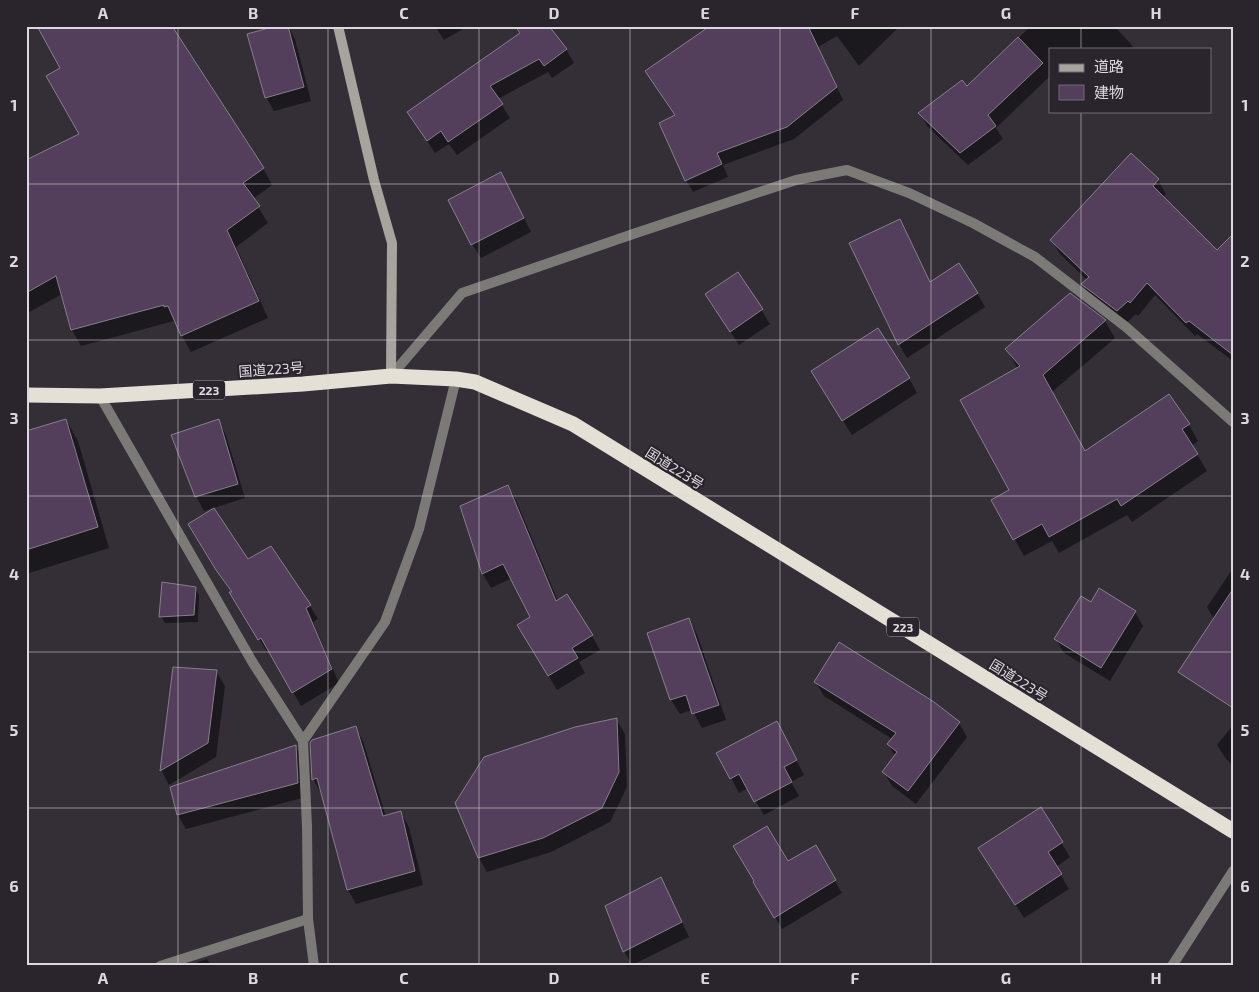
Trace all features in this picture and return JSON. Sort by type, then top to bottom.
[{"type":"highway","name":"国道223号","points":[[26,395],[100,396],[303,384],[391,376],[456,379],[474,382],[573,424],[1233,831]]},
{"type":"street","points":[[338,26],[374,180],[392,243],[391,376]]},
{"type":"street","points":[[391,376],[462,293],[796,180],[847,170],[909,193],[973,223],[1035,257],[1126,327],[1233,422]]},
{"type":"street","points":[[303,741],[385,622],[419,529],[456,379]]},
{"type":"street","points":[[100,396],[253,663],[303,741],[308,920],[314,966]]},
{"type":"street","points":[[1172,966],[1233,871]]},
{"type":"street","points":[[160,966],[308,920]]},
{"type":"building","points":[[37,26],[172,26],[264,168],[243,183],[260,206],[227,230],[259,301],[181,336],[168,306],[164,307],[164,305],[71,330],[56,276],[26,293],[26,160],[79,134],[46,76],[60,68]]},
{"type":"building","points":[[276,26],[288,26],[304,87],[265,98],[247,34]]},
{"type":"building","points":[[515,26],[549,26],[567,49],[544,66],[539,59],[490,86],[503,104],[448,142],[441,131],[427,141],[407,112],[520,33]]},
{"type":"building","points":[[710,26],[808,26],[837,87],[787,127],[717,153],[722,164],[685,181],[659,123],[675,115],[645,71]]},
{"type":"building","points":[[1018,37],[1043,63],[988,115],[996,126],[960,153],[918,113],[962,80],[967,86]]},
{"type":"building","points":[[1131,153],[1159,179],[1153,186],[1217,250],[1233,234],[1233,355],[1189,321],[1186,323],[1147,283],[1130,303],[1128,301],[1117,311],[1081,284],[1089,277],[1050,240]]},
{"type":"building","points":[[501,172],[524,218],[471,245],[448,200]]},
{"type":"building","points":[[900,219],[930,282],[959,263],[978,293],[898,345],[849,243]]},
{"type":"building","points":[[738,272],[763,309],[730,332],[705,294]]},
{"type":"building","points":[[1070,293],[1106,320],[1043,375],[1085,451],[1169,394],[1190,424],[1182,429],[1198,454],[1121,506],[1117,499],[1049,537],[1042,524],[1013,540],[991,500],[1009,490],[960,400],[1020,366],[1005,349]]},
{"type":"building","points":[[878,328],[910,378],[842,421],[811,371]]},
{"type":"building","points":[[66,419],[98,527],[26,550],[26,431]]},
{"type":"building","points":[[219,419],[238,484],[195,497],[171,435]]},
{"type":"building","points":[[508,485],[556,601],[567,594],[593,635],[572,648],[578,658],[548,676],[517,625],[530,617],[503,564],[482,574],[460,506]]},
{"type":"building","points":[[214,508],[248,559],[271,546],[311,605],[306,608],[332,669],[292,693],[261,638],[258,640],[229,592],[232,592],[188,524]]},
{"type":"building","points":[[162,582],[196,587],[194,615],[159,617]]},
{"type":"building","points":[[1099,588],[1136,611],[1101,668],[1054,639],[1081,596],[1091,602]]},
{"type":"building","points":[[1233,589],[1233,708],[1178,672]]},
{"type":"building","points":[[689,618],[719,705],[692,714],[686,695],[670,700],[647,633]]},
{"type":"building","points":[[839,642],[934,702],[960,722],[908,791],[882,772],[897,752],[887,744],[896,733],[814,682]]},
{"type":"building","points":[[173,667],[217,670],[208,743],[160,771]]},
{"type":"building","points":[[617,718],[619,772],[602,808],[543,838],[478,858],[455,803],[484,757],[575,727]]},
{"type":"building","points":[[777,721],[797,760],[784,767],[792,782],[754,802],[739,774],[730,779],[716,753]]},
{"type":"building","points":[[356,726],[383,816],[401,811],[415,871],[347,890],[317,778],[312,780],[310,743],[312,740]]},
{"type":"building","points":[[296,745],[298,783],[177,815],[170,787]]},
{"type":"building","points":[[1041,807],[1063,842],[1048,852],[1062,874],[1015,905],[978,848]]},
{"type":"building","points":[[767,826],[788,861],[816,845],[836,880],[774,918],[733,846]]},
{"type":"building","points":[[661,877],[682,922],[623,952],[605,906]]}]
